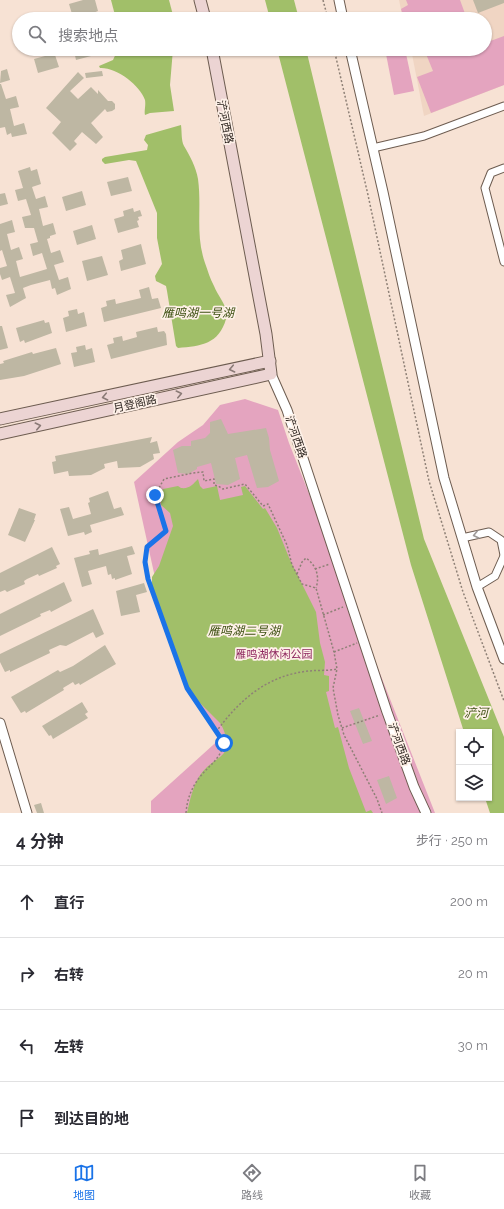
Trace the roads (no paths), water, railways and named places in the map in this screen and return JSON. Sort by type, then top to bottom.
[{"type":"main road","points":[[200,0],[203,12]]},
{"type":"main road","name":"浐河西路","points":[[213,56],[270,361],[271,374]]},
{"type":"main road","name":"月登阁路","points":[[0,419],[270,361]]},
{"type":"main road","name":"月登阁路","points":[[0,434],[271,374]]},
{"type":"street","points":[[339,0],[342,12]]},
{"type":"street","points":[[352,56],[373,148],[444,478],[477,587],[504,659]]},
{"type":"street","points":[[373,148],[424,136],[504,106]]},
{"type":"street","points":[[504,168],[491,173],[485,188],[504,262]]},
{"type":"street","name":"浐河西路","points":[[271,374],[287,410],[365,640],[387,712],[414,787],[426,813]]},
{"type":"street","points":[[462,538],[489,532],[501,540],[503,549],[495,576],[477,587]]},
{"type":"street","points":[[0,724],[27,813]]},
{"type":"water","points":[[111,0],[169,0],[172,12],[114,12]]},
{"type":"water","points":[[265,0],[294,0],[297,12],[268,12]]},
{"type":"water","points":[[115,56],[172,56],[170,85],[174,111],[150,113],[145,115],[145,100],[133,83],[113,70],[100,68],[99,66],[113,60]]},
{"type":"water","name":"浐河","points":[[279,56],[308,56],[424,539],[504,737],[504,813],[490,813],[486,801],[492,801],[492,729],[463,729],[411,565]]},
{"type":"water","name":"雁鸣湖一号湖","points":[[181,125],[183,144],[191,158],[198,179],[199,232],[202,252],[210,278],[225,306],[227,314],[223,327],[214,339],[201,345],[178,348],[176,346],[166,286],[156,281],[155,276],[162,264],[157,238],[157,213],[136,161],[129,160],[105,164],[102,159],[105,157],[147,150],[148,145],[144,140],[146,135]]},
{"type":"water","name":"雁鸣湖二号湖","points":[[198,479],[200,486],[203,489],[217,486],[220,500],[243,495],[241,487],[245,486],[263,509],[265,508],[277,528],[290,560],[316,612],[320,643],[325,662],[324,675],[329,676],[329,691],[326,692],[335,728],[338,727],[349,768],[366,812],[371,810],[373,813],[187,813],[196,782],[207,767],[224,753],[226,738],[220,723],[191,694],[173,651],[152,592],[152,577],[159,566],[173,526],[170,513],[161,505],[160,495],[163,489],[178,486],[181,488],[187,488]]},
{"type":"park label","name":"雁鸣湖休闲公园","points":[[274,654]]}]
